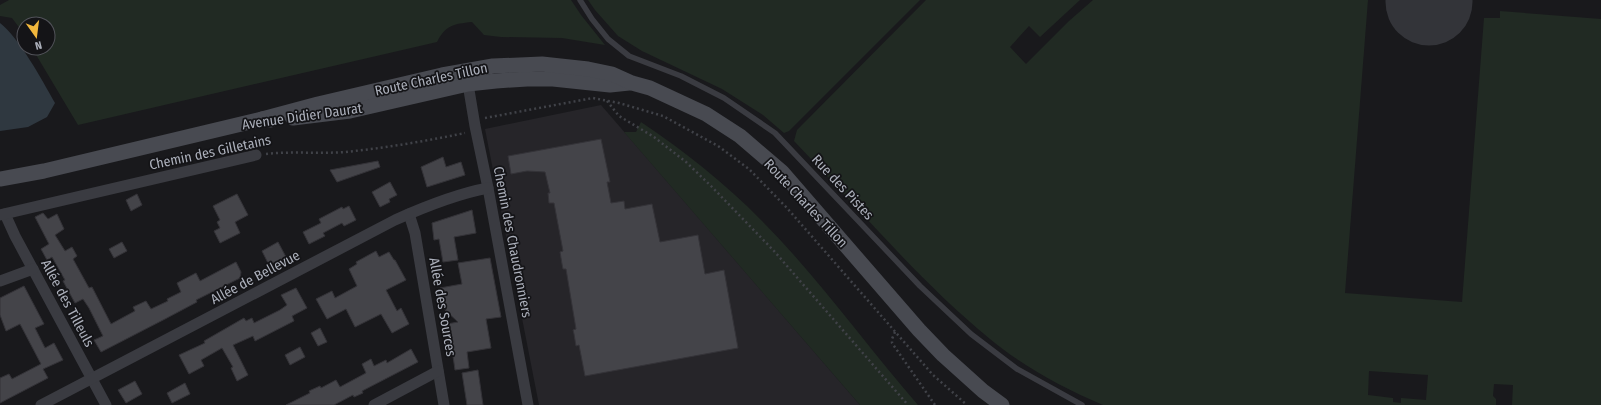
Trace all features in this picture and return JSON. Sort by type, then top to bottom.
[{"type":"main road","name":"Route Charles Tillon","points":[[262,120],[318,104],[442,75],[492,66],[542,64],[576,67],[612,74],[632,83],[650,88],[706,114],[740,136],[782,172],[934,345],[983,391],[1002,405]]},
{"type":"main road","name":"Avenue Didier Daurat","points":[[0,179],[262,120],[279,120],[350,111],[468,84],[527,79],[553,79],[610,85],[632,83]]},
{"type":"street","name":"Chemin des Chaudronniers","points":[[468,84],[528,405]]},
{"type":"street","name":"Chemin des Gilletains","points":[[2,214],[256,155]]},
{"type":"street","name":"Allée de Bellevue","points":[[41,405],[409,214],[474,190],[488,188]]},
{"type":"street","name":"Allée des Tilleuls","points":[[2,214],[106,405]]},
{"type":"street","name":"Allée des Sources","points":[[409,214],[415,233],[444,405]]},
{"type":"street","points":[[0,281],[32,269]]},
{"type":"street","points":[[374,405],[438,371]]},
{"type":"lane","name":"Rue des Pistes","points":[[580,0],[592,19],[608,39],[629,56],[681,76],[724,98],[775,133],[920,286],[971,334],[1017,369],[1082,405]]},
{"type":"path","name":"Chemin des Gilletains","points":[[256,155],[282,152],[344,152],[395,145],[468,132],[483,118],[593,98],[663,116],[718,146],[748,169],[787,208],[933,375],[967,405]]},
{"type":"path","points":[[607,101],[619,116],[654,137],[686,162],[711,186],[774,251],[908,405]]},
{"type":"path","points":[[895,332],[892,338],[892,343],[935,405]]},
{"type":"shaded area","points":[[9,0],[571,0],[605,45],[562,38],[501,37],[484,35],[472,22],[451,26],[440,36],[437,42],[78,125],[37,56],[56,56],[56,16],[16,16],[16,23],[12,18],[0,16],[0,5]]},
{"type":"shaded area","points":[[588,0],[920,0],[789,131],[784,133],[763,115],[722,89],[642,51],[618,36]]},
{"type":"shaded area","points":[[926,0],[1080,0],[1040,37],[1029,26],[1010,47],[1026,64],[1069,21],[1093,0],[1368,0],[1345,293],[1462,302],[1484,18],[1500,18],[1500,11],[1601,19],[1601,405],[1512,405],[1513,385],[1494,384],[1493,396],[1496,399],[1496,405],[1103,405],[1030,368],[990,339],[964,316],[913,268],[794,141],[797,130]],"holes":[[[1369,371],[1428,375],[1426,400],[1401,398],[1401,403],[1393,402],[1393,398],[1368,395]]]},
{"type":"shaded area","points":[[0,23],[16,40],[16,56],[27,56],[55,103],[47,117],[28,127],[0,131]]},
{"type":"shaded area","points":[[601,105],[860,405],[539,405],[485,129]]},
{"type":"shaded area","points":[[641,122],[704,168],[761,220],[802,264],[918,405],[860,405],[624,132],[636,132]]},
{"type":"building","points":[[601,139],[610,182],[607,182],[611,203],[624,201],[625,209],[652,204],[660,242],[698,235],[705,274],[724,270],[738,348],[585,376],[579,345],[576,346],[573,330],[576,329],[566,269],[563,269],[560,252],[563,251],[554,203],[549,203],[548,193],[550,193],[545,172],[527,171],[511,174],[508,156]]},
{"type":"building","points":[[443,157],[446,167],[461,162],[465,175],[427,187],[421,167]]},
{"type":"building","points":[[378,161],[380,167],[337,182],[330,170]]},
{"type":"building","points":[[390,182],[397,195],[389,199],[390,202],[380,207],[372,192]]},
{"type":"building","points":[[137,194],[142,205],[131,211],[126,200]]},
{"type":"building","points":[[237,194],[248,215],[235,222],[240,233],[220,243],[214,231],[220,228],[217,222],[220,220],[213,206]]},
{"type":"building","points":[[349,206],[356,220],[344,226],[342,223],[323,233],[325,236],[309,244],[303,232],[321,223],[319,219],[342,207],[343,209]]},
{"type":"building","points":[[472,210],[476,233],[454,237],[458,260],[443,262],[439,239],[434,240],[432,223]]},
{"type":"building","points":[[43,213],[48,219],[57,214],[64,229],[55,235],[65,251],[72,247],[77,256],[73,259],[89,288],[92,287],[111,324],[135,311],[133,307],[146,301],[151,309],[168,301],[167,299],[181,292],[177,283],[196,273],[200,281],[236,262],[241,272],[240,278],[196,300],[197,302],[101,352],[94,340],[103,336],[89,308],[83,299],[75,303],[63,281],[65,280],[52,257],[47,260],[41,249],[49,244],[35,217]]},
{"type":"building","points":[[122,242],[127,251],[114,258],[109,249]]},
{"type":"building","points":[[278,242],[286,257],[269,265],[262,251]]},
{"type":"building","points":[[376,251],[379,257],[389,252],[406,280],[386,290],[397,311],[401,308],[409,324],[392,333],[381,314],[355,327],[346,309],[327,319],[316,299],[332,291],[335,298],[357,286],[349,269],[357,264],[356,262]]},
{"type":"building","points":[[490,258],[501,317],[486,319],[491,348],[467,352],[469,368],[455,370],[451,342],[448,343],[446,332],[449,332],[447,324],[458,322],[444,309],[440,288],[462,284],[458,263]]},
{"type":"building","points":[[24,286],[44,324],[35,328],[45,348],[54,343],[63,360],[43,369],[48,378],[0,403],[0,378],[9,374],[12,379],[41,364],[20,324],[6,331],[0,315],[0,298]]},
{"type":"building","points":[[296,288],[307,308],[292,316],[294,321],[255,341],[253,336],[233,345],[248,375],[237,381],[231,368],[233,367],[222,348],[201,360],[204,366],[189,374],[179,355],[205,343],[204,341],[244,318],[246,321],[252,318],[254,323],[280,310],[287,305],[281,295]]},
{"type":"building","points":[[320,328],[327,342],[318,346],[311,333]]},
{"type":"building","points":[[300,347],[305,357],[290,365],[285,355]]},
{"type":"building","points":[[411,349],[418,362],[362,391],[363,393],[354,397],[353,395],[334,405],[286,405],[310,393],[309,391],[320,386],[321,388],[336,380],[340,387],[366,373],[362,364],[371,359],[374,366],[386,360],[387,363]]},
{"type":"building","points":[[478,370],[483,405],[467,405],[462,373]]},
{"type":"building","points":[[135,381],[142,394],[126,403],[118,390]]},
{"type":"building","points":[[185,383],[190,394],[172,403],[167,393]]}]
